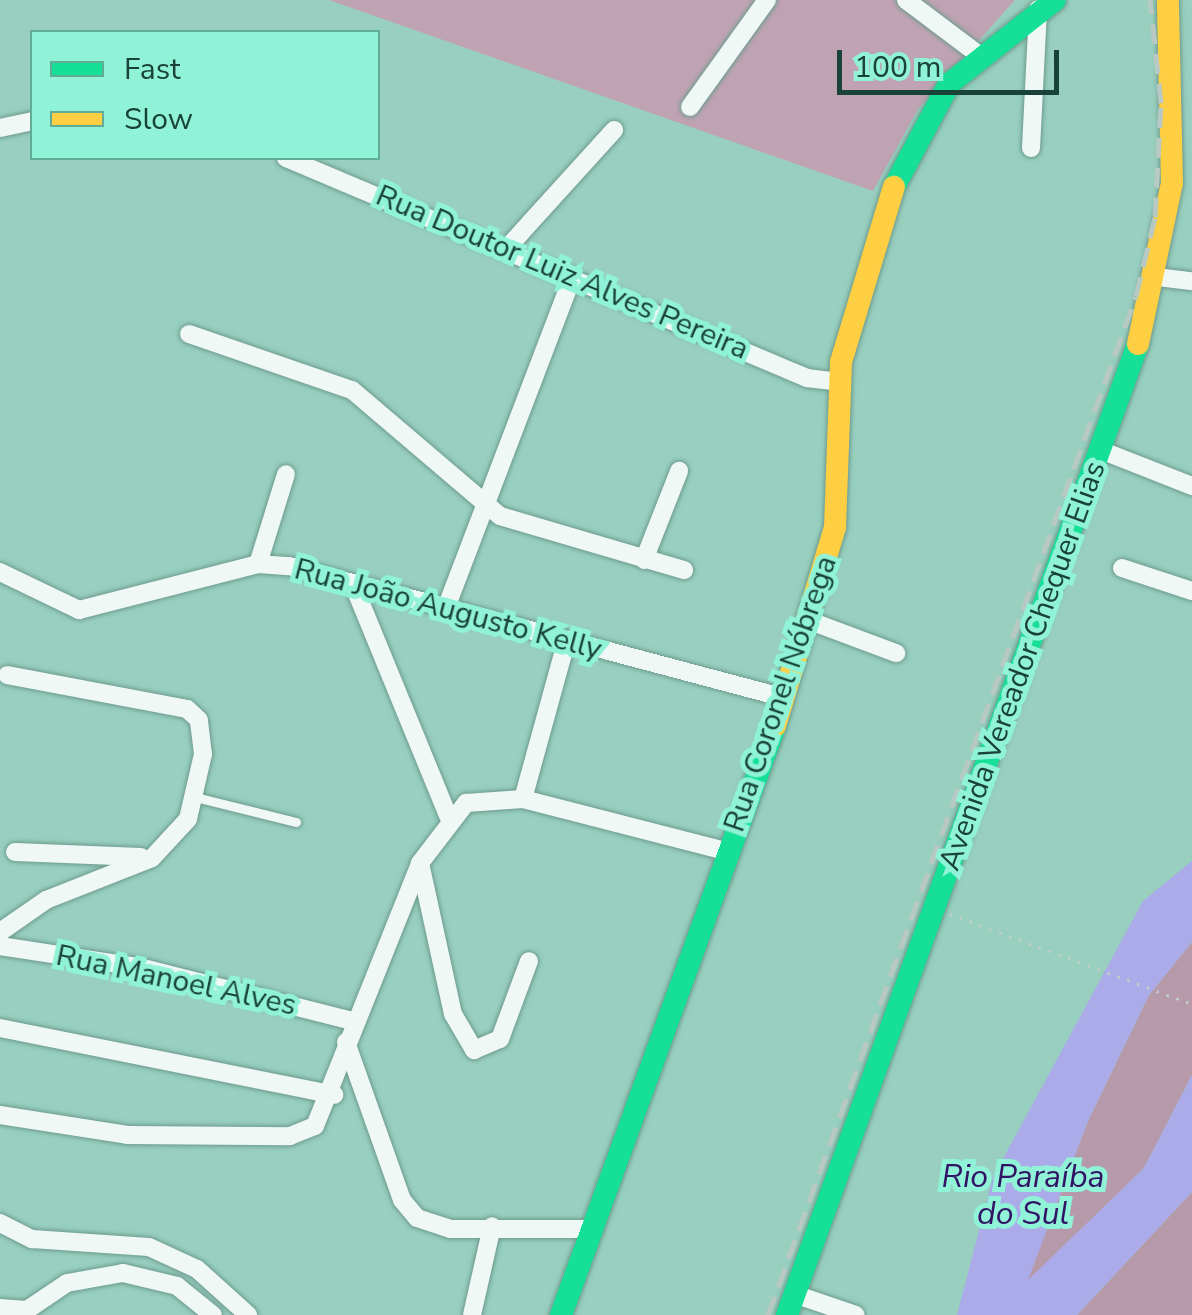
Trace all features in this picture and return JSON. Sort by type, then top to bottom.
[{"type":"street","points":[[690,107],[767,0]]},
{"type":"street","points":[[906,0],[980,54]]},
{"type":"street","name":"Avenida Vereador Chequer Elias","points":[[791,1304],[1103,450],[1157,277],[1175,113],[1168,0]]},
{"type":"street","points":[[1031,148],[1046,4]]},
{"type":"street","name":"Rua Coronel Nóbrega","points":[[561,1315],[726,851],[813,622],[836,526],[839,382],[871,250],[914,139],[980,54],[1046,4]]},
{"type":"street","points":[[0,128],[30,121]]},
{"type":"street","points":[[508,248],[614,130]]},
{"type":"street","name":"Rua Doutor Luiz Alves Pereira","points":[[291,160],[508,248],[806,378],[839,382]]},
{"type":"street","points":[[446,608],[573,276]]},
{"type":"street","points":[[1157,277],[1192,281]]},
{"type":"street","points":[[189,334],[352,390],[513,522],[684,570]]},
{"type":"street","points":[[1103,450],[1192,486]]},
{"type":"street","points":[[644,560],[679,471]]},
{"type":"street","points":[[258,564],[286,474]]},
{"type":"street","name":"Rua João Augusto Kelly","points":[[0,572],[91,609],[258,564],[352,584],[785,698]]},
{"type":"street","points":[[1122,568],[1192,591]]},
{"type":"street","points":[[352,584],[448,816]]},
{"type":"street","points":[[813,622],[896,653]]},
{"type":"street","points":[[523,798],[566,643]]},
{"type":"street","points":[[0,932],[46,900],[152,858],[198,798],[196,714],[7,675]]},
{"type":"street","points":[[0,1115],[94,1134],[290,1136],[315,1126],[334,1095],[352,1020],[420,863],[448,816],[481,798],[523,798],[726,851]]},
{"type":"street","points":[[15,852],[152,858]]},
{"type":"street","points":[[420,863],[454,1014],[474,1050],[500,1039],[530,961]]},
{"type":"street","name":"Rua Manoel Alves","points":[[0,946],[143,968],[352,1020]]},
{"type":"street","points":[[0,1028],[334,1095]]},
{"type":"street","points":[[346,1041],[402,1200],[431,1226],[590,1229]]},
{"type":"street","points":[[0,1223],[32,1238],[149,1246],[198,1269],[248,1315]]},
{"type":"street","points":[[472,1315],[492,1226]]},
{"type":"street","points":[[0,1308],[27,1310],[67,1283],[122,1273],[177,1286],[214,1315]]},
{"type":"street","points":[[791,1304],[856,1315]]},
{"type":"lane","points":[[198,798],[296,822]]},
{"type":"path","points":[[934,908],[1192,1004]]},
{"type":"shaded area","points":[[329,0],[1015,0],[918,109],[873,191]]},
{"type":"shaded area","points":[[1192,942],[1192,1075],[1144,1168],[1026,1283],[1088,1121],[1149,995]]},
{"type":"shaded area","points":[[1192,1192],[1192,1315],[1077,1315]]},
{"type":"water","name":"Rio Paraíba do Sul","points":[[1192,861],[1192,942],[1149,995],[1088,1121],[1028,1280],[1144,1168],[1192,1075],[1192,1192],[1077,1315],[957,1315],[993,1177],[1143,901]]},
{"type":"railway","points":[[768,1315],[1136,296],[1155,217],[1161,103],[1150,0]]},
{"type":"traffic: fast","points":[[894,187],[949,84],[1055,0]]},
{"type":"traffic: fast","points":[[787,1315],[1138,344]]},
{"type":"traffic: fast","points":[[561,1315],[775,726]]},
{"type":"traffic: slow","points":[[1138,344],[1172,183],[1168,0]]},
{"type":"traffic: slow","points":[[775,726],[835,527],[841,362],[894,187]]}]
